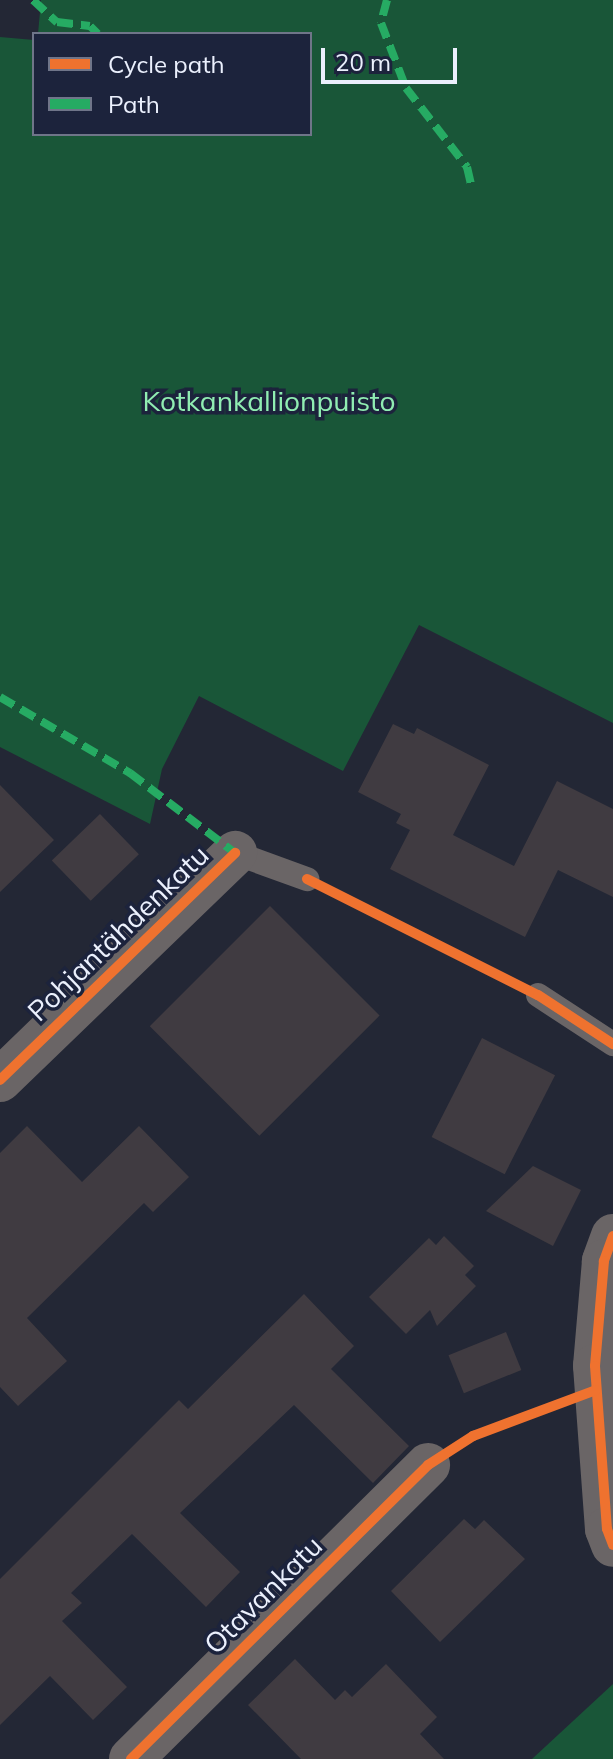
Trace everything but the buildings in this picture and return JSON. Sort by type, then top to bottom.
[{"type":"street","name":"Pohjantähdenkatu","points":[[0,1080],[235,853]]},
{"type":"street","points":[[613,1236],[604,1261],[595,1366],[607,1529],[613,1545]]},
{"type":"street","name":"Otavankatu","points":[[131,1759],[428,1465]]},
{"type":"lane","points":[[235,853],[307,879]]},
{"type":"lane","points":[[538,995],[613,1044]]},
{"type":"green space","name":"Kotkankallionpuisto","points":[[41,0],[613,0],[613,723],[419,625],[343,771],[199,696],[162,769],[150,824],[0,747],[0,37],[32,40],[32,136],[312,136],[312,32],[38,32]]},
{"type":"green space","points":[[613,1684],[613,1759],[532,1759]]},
{"type":"marked path","points":[[33,0],[57,22],[90,26],[96,32]]},
{"type":"marked path","points":[[387,0],[381,23],[406,88],[467,167],[472,189]]},
{"type":"marked path","points":[[0,697],[130,773],[235,853]]},
{"type":"cycle path","points":[[0,1080],[235,853]]},
{"type":"cycle path","points":[[307,879],[538,995],[613,1044]]},
{"type":"cycle path","points":[[613,1236],[604,1261],[595,1366],[607,1529],[613,1545]]},
{"type":"cycle path","points":[[131,1759],[428,1465],[473,1436],[596,1390]]}]
